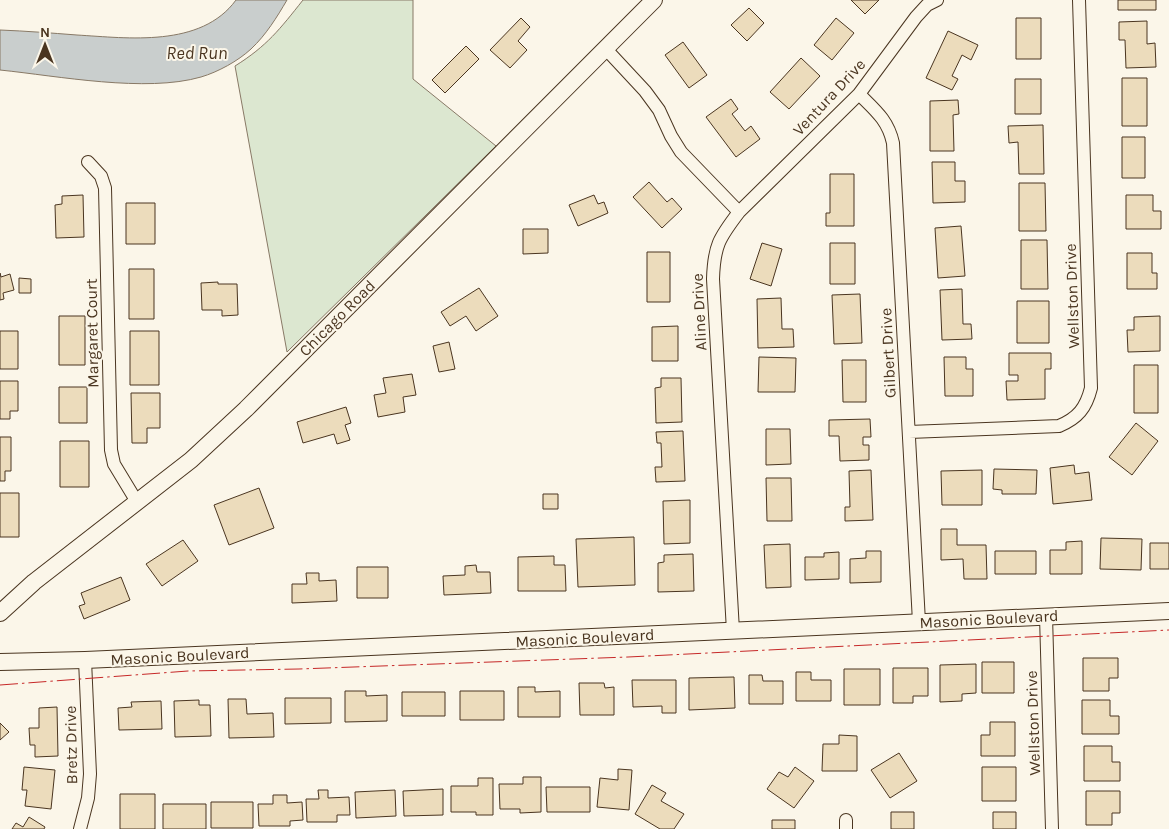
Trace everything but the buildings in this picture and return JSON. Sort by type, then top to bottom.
[{"type":"street","name":"Chicago Road","points":[[0,614],[34,582],[191,460],[246,409],[654,0]]},
{"type":"street","name":"Ventura Drive","points":[[739,212],[859,94],[916,17],[927,5],[937,0]]},
{"type":"street","name":"Wellston Drive","points":[[909,432],[1059,426],[1068,422],[1080,412],[1088,401],[1091,388],[1079,0]]},
{"type":"street","points":[[606,48],[646,91],[659,110],[681,152],[739,212]]},
{"type":"street","name":"Gilbert Drive","points":[[859,94],[883,118],[890,129],[893,143],[919,622]]},
{"type":"street","name":"Margaret Court","points":[[88,162],[101,176],[105,188],[110,450],[114,464],[137,502]]},
{"type":"street","name":"Aline Drive","points":[[733,631],[712,279],[716,246],[722,234],[739,212]]},
{"type":"street","name":"Masonic Boulevard","points":[[0,662],[85,660],[1169,611]]},
{"type":"street","name":"Wellston Drive","points":[[1046,616],[1052,829]]},
{"type":"street","name":"Bretz Drive","points":[[80,829],[88,798],[90,774],[85,660]]},
{"type":"green space","points":[[303,0],[413,0],[413,79],[496,146],[287,352],[235,66],[256,51],[272,36]]},
{"type":"water","name":"Red Run","points":[[236,0],[287,0],[266,32],[251,49],[228,66],[201,77],[179,82],[155,84],[102,82],[0,70],[0,30],[118,38],[162,37],[184,33],[204,26],[221,15]]},
{"type":"power","points":[[0,685],[188,671],[299,669],[628,657],[1169,630]]}]
